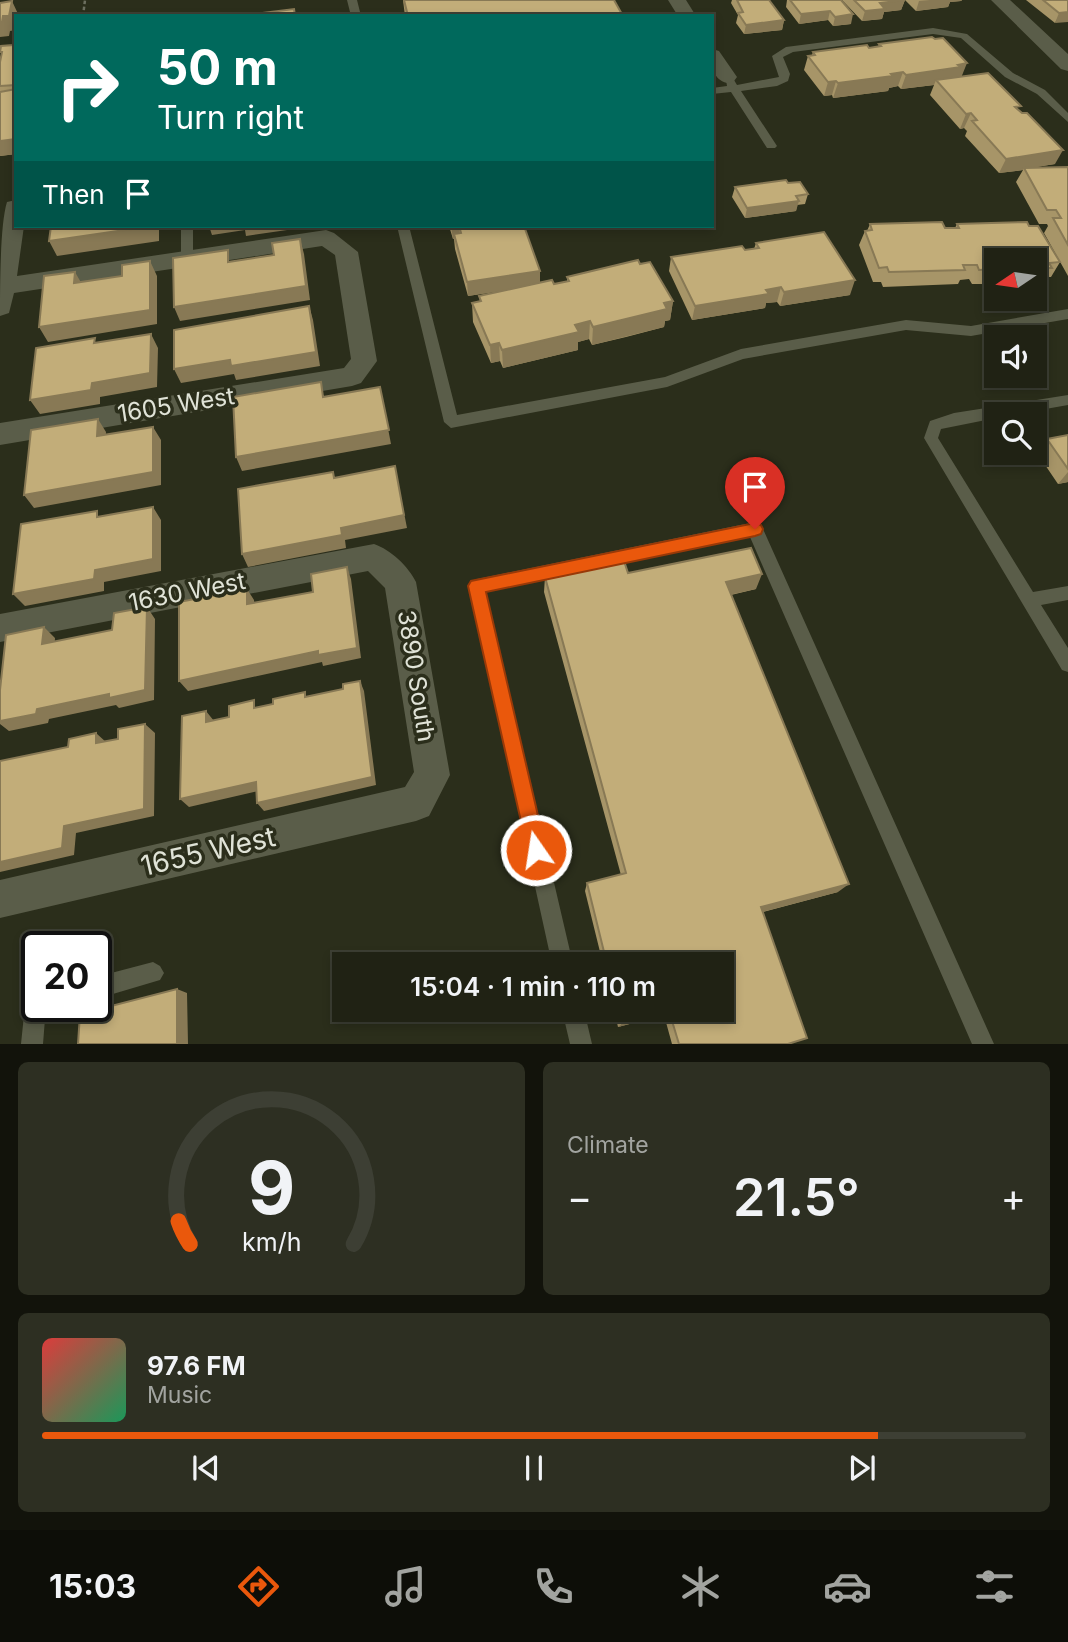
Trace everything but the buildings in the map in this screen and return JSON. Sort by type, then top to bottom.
[{"type":"street","points":[[1000,0],[1068,65]]},
{"type":"street","points":[[714,59],[730,83]]},
{"type":"street","points":[[14,219],[1,296],[187,259]]},
{"type":"street","name":"1605 West","points":[[0,434],[352,376],[364,361],[346,252],[326,238],[187,259]]},
{"type":"street","name":"1630 West","points":[[0,628],[374,557]]},
{"type":"street","name":"3890 South","points":[[374,557],[400,582],[432,775],[416,803]]},
{"type":"street","name":"1655 West","points":[[0,899],[416,803]]},
{"type":"lane","points":[[714,90],[730,83],[777,83],[784,79],[785,74],[777,56],[790,49],[933,31],[950,32],[964,36],[1009,75],[1041,92],[1068,120]]},
{"type":"lane","points":[[730,83],[771,146]]},
{"type":"lane","points":[[187,228],[187,259]]},
{"type":"lane","points":[[403,228],[451,422],[667,382],[741,354],[906,325],[947,331],[971,331],[1068,314]]},
{"type":"lane","points":[[1068,400],[954,419],[935,425],[931,438],[1068,664]]},
{"type":"lane","points":[[559,952],[477,586],[755,529],[983,1044]]},
{"type":"lane","points":[[1029,600],[1068,593]]},
{"type":"lane","points":[[112,984],[153,973]]},
{"type":"lane","points":[[32,1044],[34,1022]]},
{"type":"lane","points":[[576,1022],[581,1044]]},
{"type":"route","points":[[536,850],[477,586],[755,529]]}]
